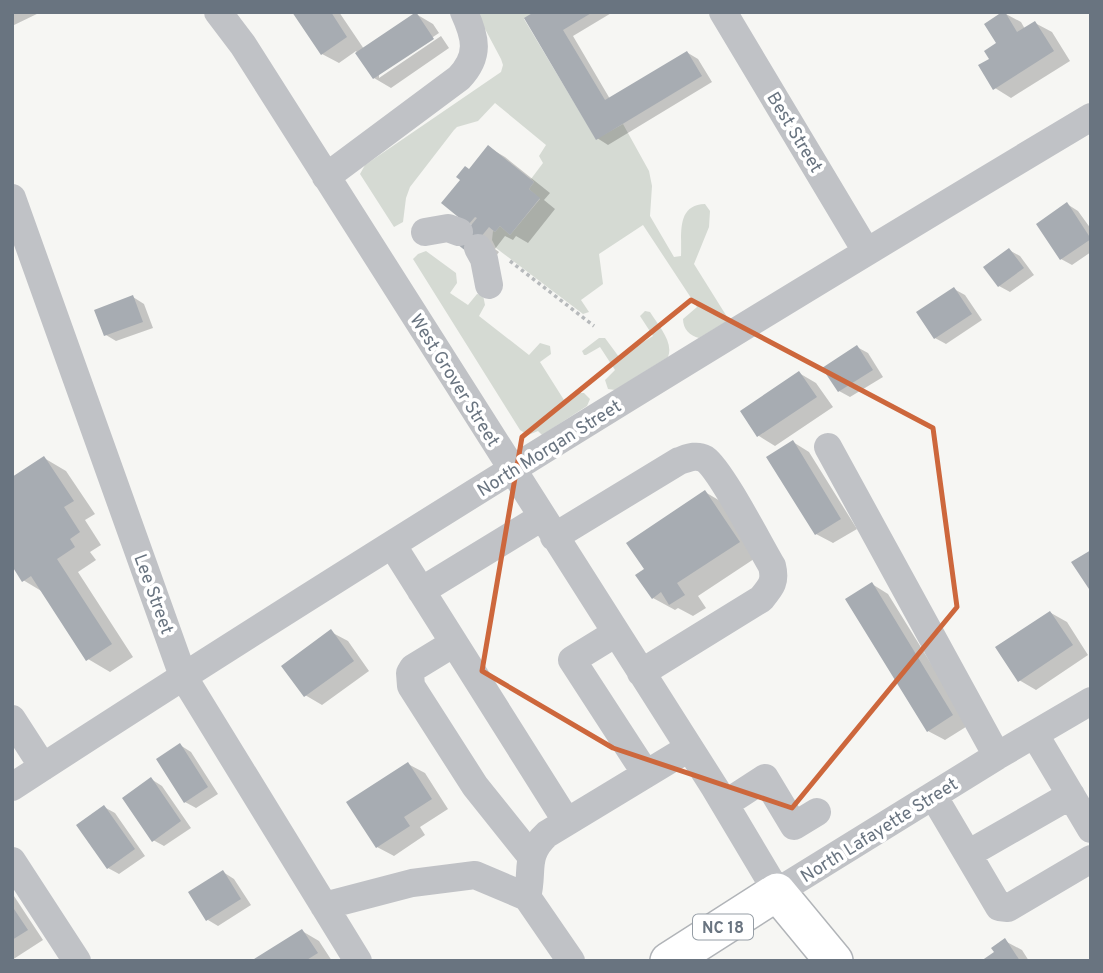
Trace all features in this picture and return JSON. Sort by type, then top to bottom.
[{"type":"main road","name":"North Lafayette Street","points":[[669,961],[778,892]]},
{"type":"main road","points":[[778,892],[834,961]]},
{"type":"street","name":"West Grover Street","points":[[218,12],[243,45],[778,892]]},
{"type":"street","points":[[326,177],[469,68],[474,51],[474,38],[464,12]]},
{"type":"street","name":"Best Street","points":[[723,12],[866,251]]},
{"type":"street","name":"North Morgan Street","points":[[12,787],[183,676],[866,251],[1091,117]]},
{"type":"street","name":"Lee Street","points":[[12,198],[183,676],[358,961]]},
{"type":"street","points":[[425,232],[448,228],[468,240],[484,259],[489,285]]},
{"type":"street","points":[[828,447],[997,756]]},
{"type":"street","points":[[421,591],[679,461],[694,456],[705,459],[717,473],[772,566],[775,578],[761,599],[641,673]]},
{"type":"street","points":[[393,546],[567,822]]},
{"type":"street","points":[[616,633],[572,660],[646,774]]},
{"type":"street","points":[[454,643],[413,668],[410,673],[411,686],[475,786],[531,856]]},
{"type":"street","name":"North Lafayette Street","points":[[778,892],[1091,701]]},
{"type":"street","points":[[12,719],[43,767]]},
{"type":"street","points":[[1035,735],[1091,829]]},
{"type":"street","points":[[527,897],[531,882],[531,856],[536,844],[567,822],[689,748]]},
{"type":"street","points":[[724,804],[765,778],[794,826],[817,812]]},
{"type":"street","points":[[968,854],[1071,796]]},
{"type":"street","points":[[934,797],[999,906],[1008,908],[1091,859]]},
{"type":"street","points":[[12,861],[77,961]]},
{"type":"street","points":[[324,906],[412,883],[475,875],[527,897],[571,961]]},
{"type":"path","points":[[508,260],[594,326]]},
{"type":"highlighted area","points":[[691,300],[933,428],[957,607],[792,808],[613,748],[482,671],[522,437]]},
{"type":"shaded area","points":[[476,12],[534,12],[524,19],[596,139],[623,124],[649,171],[652,186],[650,216],[674,257],[681,256],[681,230],[685,215],[689,209],[705,204],[710,211],[709,227],[694,264],[729,320],[699,338],[688,332],[683,319],[697,307],[643,225],[599,254],[603,284],[581,300],[589,312],[583,314],[496,248],[492,240],[493,231],[500,226],[510,235],[540,199],[529,189],[534,182],[531,179],[543,163],[539,156],[546,145],[495,103],[478,121],[454,130],[410,187],[403,222],[394,227],[360,174],[365,165],[501,72],[501,59]]},
{"type":"shaded area","points":[[426,251],[456,273],[457,283],[450,293],[468,305],[477,294],[483,295],[485,305],[479,316],[529,355],[540,343],[550,346],[551,354],[540,362],[564,400],[575,393],[584,393],[590,399],[587,406],[542,435],[538,431],[528,435],[520,430],[413,259]]},
{"type":"shaded area","points":[[645,311],[650,312],[664,334],[669,345],[668,357],[615,390],[608,389],[605,380],[615,370],[600,347],[586,355],[582,351],[599,338],[605,338],[619,357],[653,336],[640,316]]},
{"type":"building","points":[[292,12],[331,12],[347,37],[321,55]]},
{"type":"building","points":[[416,12],[434,39],[373,79],[355,53]]},
{"type":"building","points":[[534,12],[593,12],[563,30],[605,100],[687,51],[702,76],[596,140],[524,18]]},
{"type":"building","points":[[1005,12],[1017,32],[1035,21],[1054,51],[993,90],[978,65],[989,59],[984,51],[996,43],[984,24]]},
{"type":"building","points":[[488,145],[534,182],[529,189],[540,198],[510,235],[500,226],[495,232],[489,227],[480,238],[472,256],[452,240],[468,229],[477,218],[468,225],[441,203],[460,180],[456,177],[465,166],[469,169]]},
{"type":"building","points":[[1067,202],[1091,239],[1060,260],[1036,224]]},
{"type":"building","points":[[1009,248],[1024,268],[998,287],[983,267]]},
{"type":"building","points":[[954,287],[972,314],[934,339],[916,312]]},
{"type":"building","points":[[133,295],[143,322],[104,336],[94,310]]},
{"type":"building","points":[[857,345],[873,370],[838,392],[822,368]]},
{"type":"building","points":[[799,371],[817,397],[757,437],[740,411]]},
{"type":"building","points":[[793,440],[841,519],[815,535],[766,457]]},
{"type":"building","points":[[44,456],[74,501],[64,507],[80,532],[70,539],[75,547],[57,559],[112,644],[86,661],[31,576],[22,582],[12,566],[12,477]]},
{"type":"building","points":[[705,490],[740,542],[677,583],[685,595],[669,605],[661,592],[652,599],[635,575],[644,569],[626,543]]},
{"type":"building","points":[[1091,550],[1091,592],[1071,562]]},
{"type":"building","points":[[872,582],[953,715],[927,732],[845,599]]},
{"type":"building","points":[[1050,611],[1073,645],[1018,682],[995,647]]},
{"type":"building","points":[[331,629],[354,661],[304,697],[281,666]]},
{"type":"building","points":[[180,743],[208,787],[184,803],[156,759]]},
{"type":"building","points":[[408,762],[432,799],[404,817],[410,826],[376,848],[346,802]]},
{"type":"building","points":[[151,777],[181,821],[152,842],[122,798]]},
{"type":"building","points":[[104,805],[135,849],[107,869],[76,825]]},
{"type":"building","points":[[223,870],[241,899],[206,921],[188,892]]},
{"type":"building","points":[[12,906],[28,930],[12,940]]},
{"type":"building","points":[[302,929],[318,953],[305,961],[251,961]]},
{"type":"building","points":[[1005,938],[1020,961],[981,961],[994,952],[991,948]]}]
